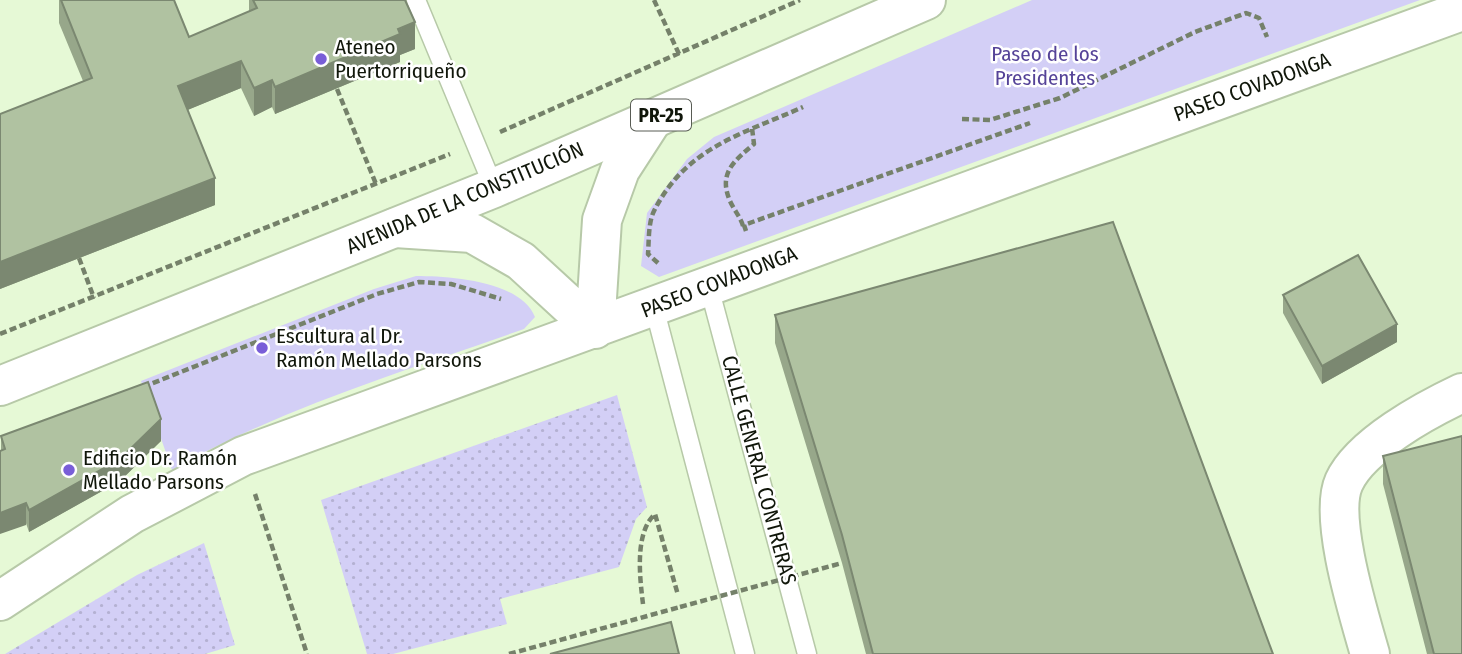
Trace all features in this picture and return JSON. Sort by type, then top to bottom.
[{"type":"street","name":"AVENIDA DE LA CONSTITUCIÓN","points":[[0,386],[494,188],[653,119],[873,11],[926,0]]},
{"type":"street","name":"PASEO COVADONGA","points":[[0,601],[132,514],[243,456],[1462,11]]},
{"type":"street","points":[[595,329],[601,219],[621,170],[653,119]]},
{"type":"street","points":[[395,228],[472,233],[521,261],[595,329]]},
{"type":"street","points":[[1370,654],[1339,523],[1343,484],[1356,463],[1396,432],[1462,393]]},
{"type":"lane","points":[[416,0],[494,188]]},
{"type":"lane","name":"CALLE GENERAL CONTRERAS","points":[[709,286],[807,654]]},
{"type":"lane","points":[[654,307],[669,376],[745,654]]},
{"type":"path","points":[[654,0],[679,54]]},
{"type":"path","points":[[0,334],[475,143],[800,0]]},
{"type":"path","points":[[962,119],[990,120],[1060,98],[1195,32],[1246,13],[1259,18],[1267,37]]},
{"type":"path","points":[[337,89],[376,184]]},
{"type":"path","points":[[660,266],[648,254],[653,213],[688,164],[715,144],[803,107]]},
{"type":"path","points":[[735,233],[744,225],[729,198],[726,173],[730,164],[754,145],[752,128]]},
{"type":"path","points":[[79,258],[94,298]]},
{"type":"path","points":[[132,391],[377,294],[419,282],[451,284],[503,299]]},
{"type":"path","points":[[643,604],[640,571],[643,546],[647,522],[655,514],[678,595]]},
{"type":"path","points":[[263,520],[307,654]]},
{"type":"path","points":[[509,654],[842,563]]},
{"type":"green space","name":"Paseo de los Presidentes","points":[[1032,0],[1420,0],[659,277],[641,266],[647,213],[687,159],[714,137]]},
{"type":"green space","points":[[416,276],[465,279],[500,288],[515,295],[527,305],[535,317],[524,329],[300,409],[172,470],[141,381],[374,289]]},
{"type":"green space","points":[[617,395],[647,507],[636,519],[619,567],[500,599],[507,624],[393,654],[367,654],[321,500]]},
{"type":"green space","points":[[204,543],[235,645],[205,654],[5,654],[137,575]]},
{"type":"building","points":[[61,0],[174,0],[189,37],[257,8],[253,0],[405,0],[415,22],[398,29],[400,34],[275,87],[272,80],[254,88],[241,61],[178,86],[215,178],[0,262],[0,114],[92,78]]},
{"type":"building","points":[[1113,222],[1273,654],[873,654],[842,535],[775,315]]},
{"type":"building","points":[[1358,255],[1397,324],[1322,366],[1283,295]]},
{"type":"building","name":"Edificio Dr. Ramón Mellado Parsons","points":[[148,382],[161,419],[120,459],[29,510],[26,503],[0,513],[0,451],[5,449],[1,436]]},
{"type":"building","points":[[1462,436],[1462,654],[1434,654],[1383,456]]},
{"type":"building","points":[[671,622],[679,654],[550,654]]},
{"type":"place","name":"Ateneo Puertorriqueño","points":[[321,59]]},
{"type":"place","name":"Escultura al Dr. Ramón Mellado Parsons","points":[[262,348]]},
{"type":"place","name":"Edificio Dr. Ramón Mellado Parsons","points":[[69,470]]}]
